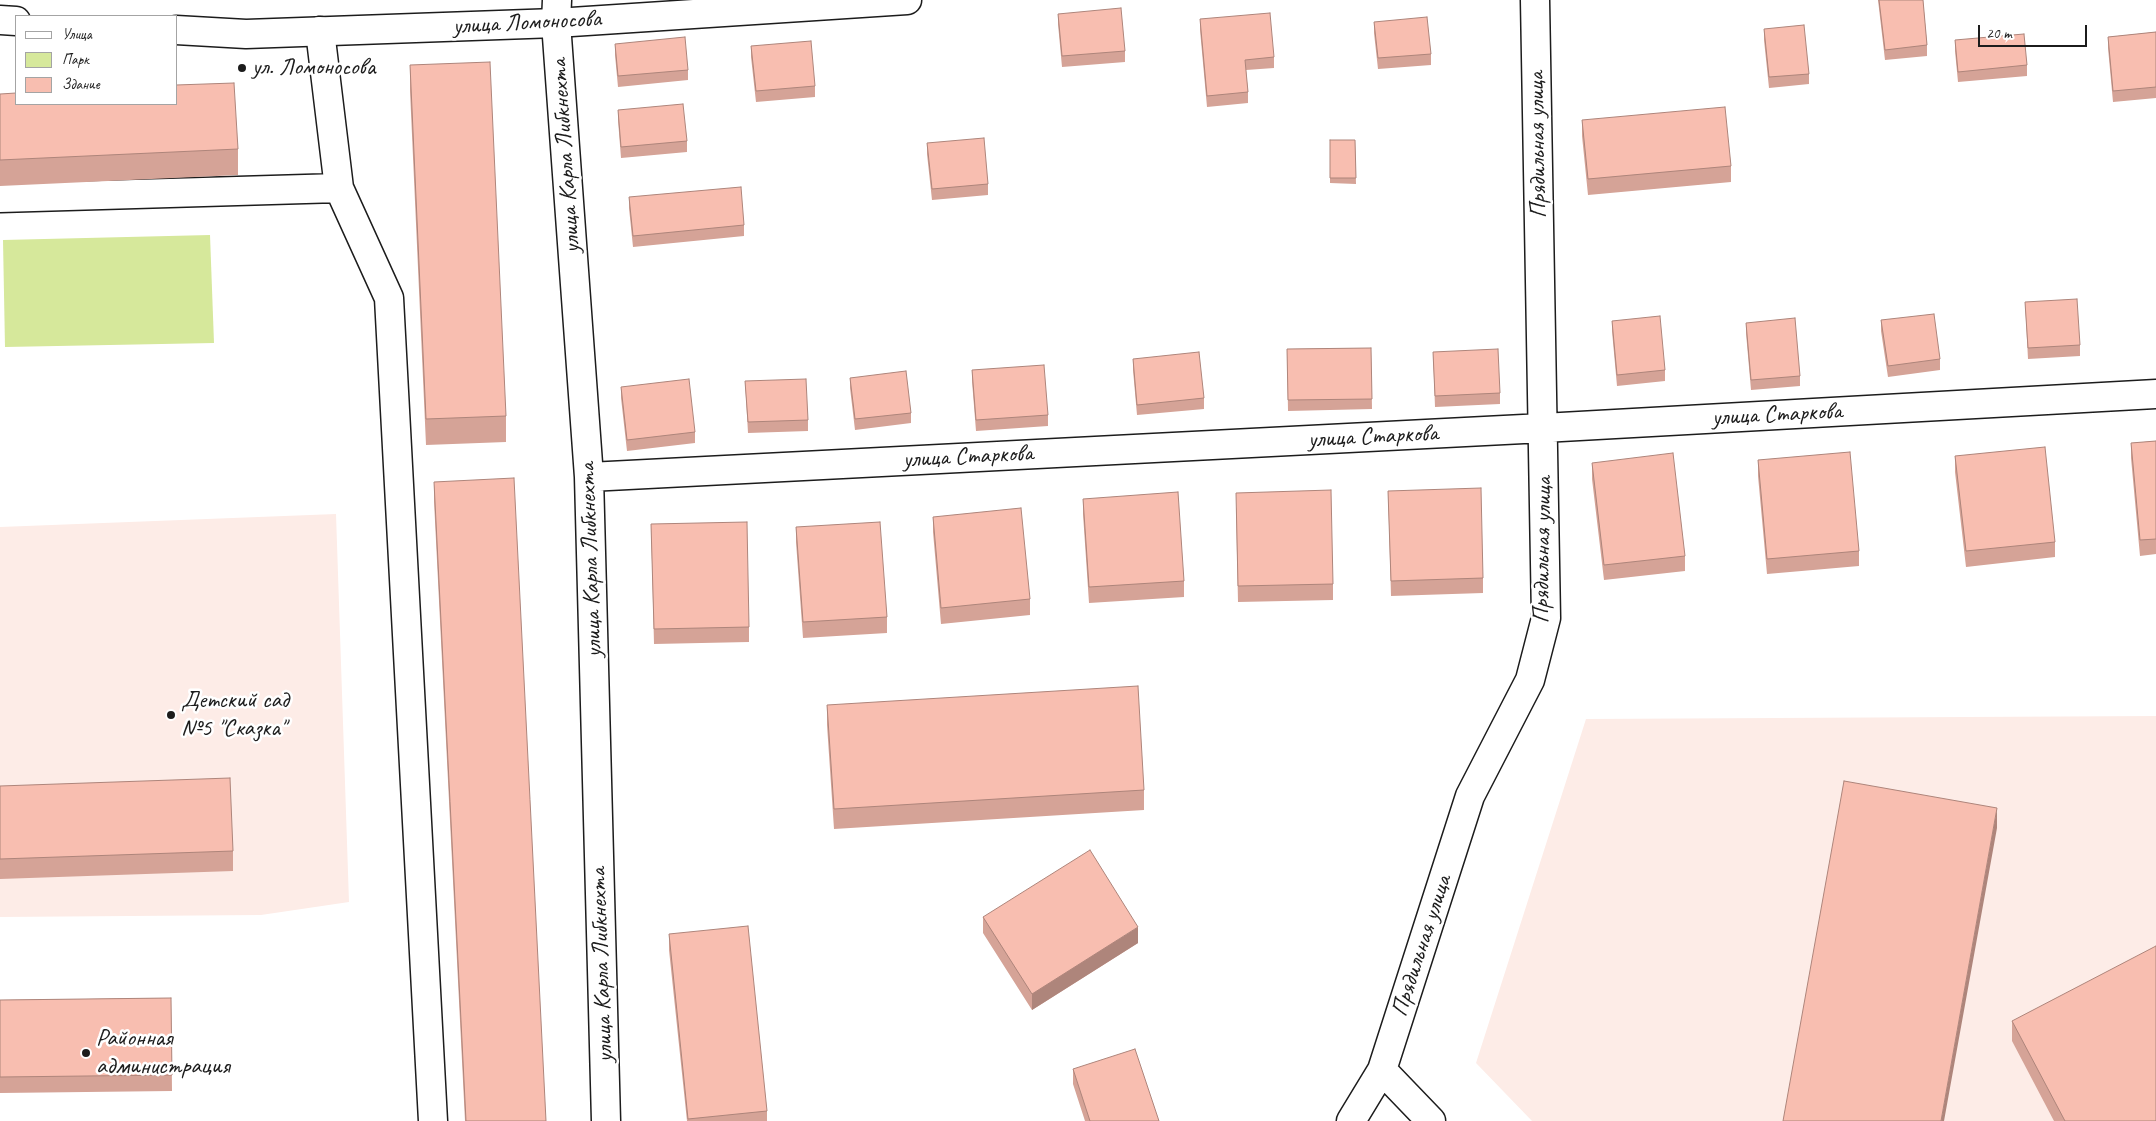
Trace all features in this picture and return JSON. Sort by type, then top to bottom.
[{"type":"street","name":"улица Ломоносова","points":[[178,30],[246,34],[320,31],[557,12],[907,0]]},
{"type":"street","name":"Прядильная улица","points":[[1351,1121],[1382,1070],[1470,796],[1530,680],[1546,618],[1535,0]]},
{"type":"street","name":"улица Карла Либкнехта","points":[[557,12],[589,477],[606,1121]]},
{"type":"street","points":[[0,20],[15,21]]},
{"type":"street","points":[[320,31],[339,188],[389,298],[433,1121]]},
{"type":"street","points":[[0,198],[339,188]]},
{"type":"street","name":"улица Старкова","points":[[589,477],[1543,428],[2156,394]]},
{"type":"street","points":[[1382,1070],[1431,1121]]},
{"type":"shaded area","name":"Детский сад №5 \"Сказка\"","points":[[336,514],[349,902],[261,915],[0,917],[0,527]]},
{"type":"shaded area","points":[[2156,716],[2156,1121],[1532,1121],[1476,1063],[1586,719]]},
{"type":"green space","points":[[210,235],[214,343],[5,347],[3,240]]},
{"type":"building","points":[[1879,0],[1923,0],[1927,45],[1885,50]]},
{"type":"building","points":[[1121,8],[1125,51],[1062,56],[1058,14]]},
{"type":"building","points":[[1270,13],[1274,57],[1245,60],[1248,92],[1207,96],[1200,19]]},
{"type":"building","points":[[1427,17],[1431,54],[1378,58],[1374,22]]},
{"type":"building","points":[[1804,25],[1809,74],[1769,77],[1764,29]]},
{"type":"building","points":[[2156,32],[2156,87],[2113,91],[2108,37]]},
{"type":"building","points":[[2024,34],[2027,65],[1958,72],[1955,40]]},
{"type":"building","points":[[685,37],[688,70],[618,76],[615,44]]},
{"type":"building","points":[[811,41],[815,86],[756,91],[751,46]]},
{"type":"building","points":[[490,62],[506,416],[426,419],[410,65]]},
{"type":"building","points":[[234,83],[238,149],[0,160],[0,94],[15,93],[15,105],[178,105],[178,85]]},
{"type":"building","points":[[683,104],[687,141],[621,147],[618,110]]},
{"type":"building","points":[[1725,107],[1731,166],[1588,179],[1582,120]]},
{"type":"building","points":[[984,138],[988,184],[932,189],[927,143]]},
{"type":"building","points":[[1330,140],[1355,140],[1356,178],[1330,178]]},
{"type":"building","points":[[741,187],[744,225],[633,236],[629,197]]},
{"type":"building","points":[[2077,299],[2080,345],[2028,348],[2025,302]]},
{"type":"building","points":[[1934,314],[1940,359],[1888,366],[1881,320]]},
{"type":"building","points":[[1660,316],[1665,370],[1617,375],[1612,321]]},
{"type":"building","points":[[1795,318],[1800,376],[1751,380],[1746,323]]},
{"type":"building","points":[[1371,348],[1372,399],[1288,400],[1287,349]]},
{"type":"building","points":[[1498,349],[1500,393],[1435,396],[1433,352]]},
{"type":"building","points":[[1199,352],[1204,398],[1137,405],[1133,359]]},
{"type":"building","points":[[1044,365],[1048,415],[976,420],[972,370]]},
{"type":"building","points":[[906,371],[911,413],[855,419],[850,378]]},
{"type":"building","points":[[689,379],[695,432],[627,440],[621,387]]},
{"type":"building","points":[[806,379],[808,420],[748,422],[745,381]]},
{"type":"building","points":[[2156,441],[2156,539],[2140,540],[2131,443]]},
{"type":"building","points":[[2045,447],[2055,542],[1966,551],[1955,456]]},
{"type":"building","points":[[1850,452],[1859,551],[1767,559],[1758,460]]},
{"type":"building","points":[[1673,453],[1685,556],[1604,565],[1592,463]]},
{"type":"building","points":[[514,478],[546,1121],[466,1121],[434,482]]},
{"type":"building","points":[[1481,488],[1483,578],[1391,581],[1388,491]]},
{"type":"building","points":[[1331,490],[1333,584],[1238,586],[1236,493]]},
{"type":"building","points":[[1178,492],[1184,581],[1089,587],[1083,499]]},
{"type":"building","points":[[1021,508],[1030,599],[941,608],[933,517]]},
{"type":"building","points":[[747,522],[749,627],[654,629],[651,524]]},
{"type":"building","points":[[880,522],[887,617],[803,622],[796,527]]},
{"type":"building","points":[[1138,686],[1144,790],[834,809],[827,705]]},
{"type":"building","points":[[230,778],[233,851],[0,859],[0,786]]},
{"type":"building","points":[[1844,781],[1997,808],[1941,1121],[1783,1121]]},
{"type":"building","points":[[1090,850],[1138,927],[1032,994],[983,917]]},
{"type":"building","points":[[748,926],[767,1111],[688,1119],[669,934]]},
{"type":"building","points":[[2156,946],[2156,1121],[2065,1121],[2012,1021]]},
{"type":"building","name":"Районная администрация","points":[[171,998],[172,1075],[0,1077],[0,1000]]},
{"type":"building","points":[[1135,1049],[1159,1121],[1090,1121],[1073,1069]]},
{"type":"place","name":"ул. Ломоносова","points":[[242,68]]},
{"type":"place","name":"Детский сад №5 \"Сказка\"","points":[[171,715]]},
{"type":"place","name":"Районная администрация","points":[[86,1053]]}]
